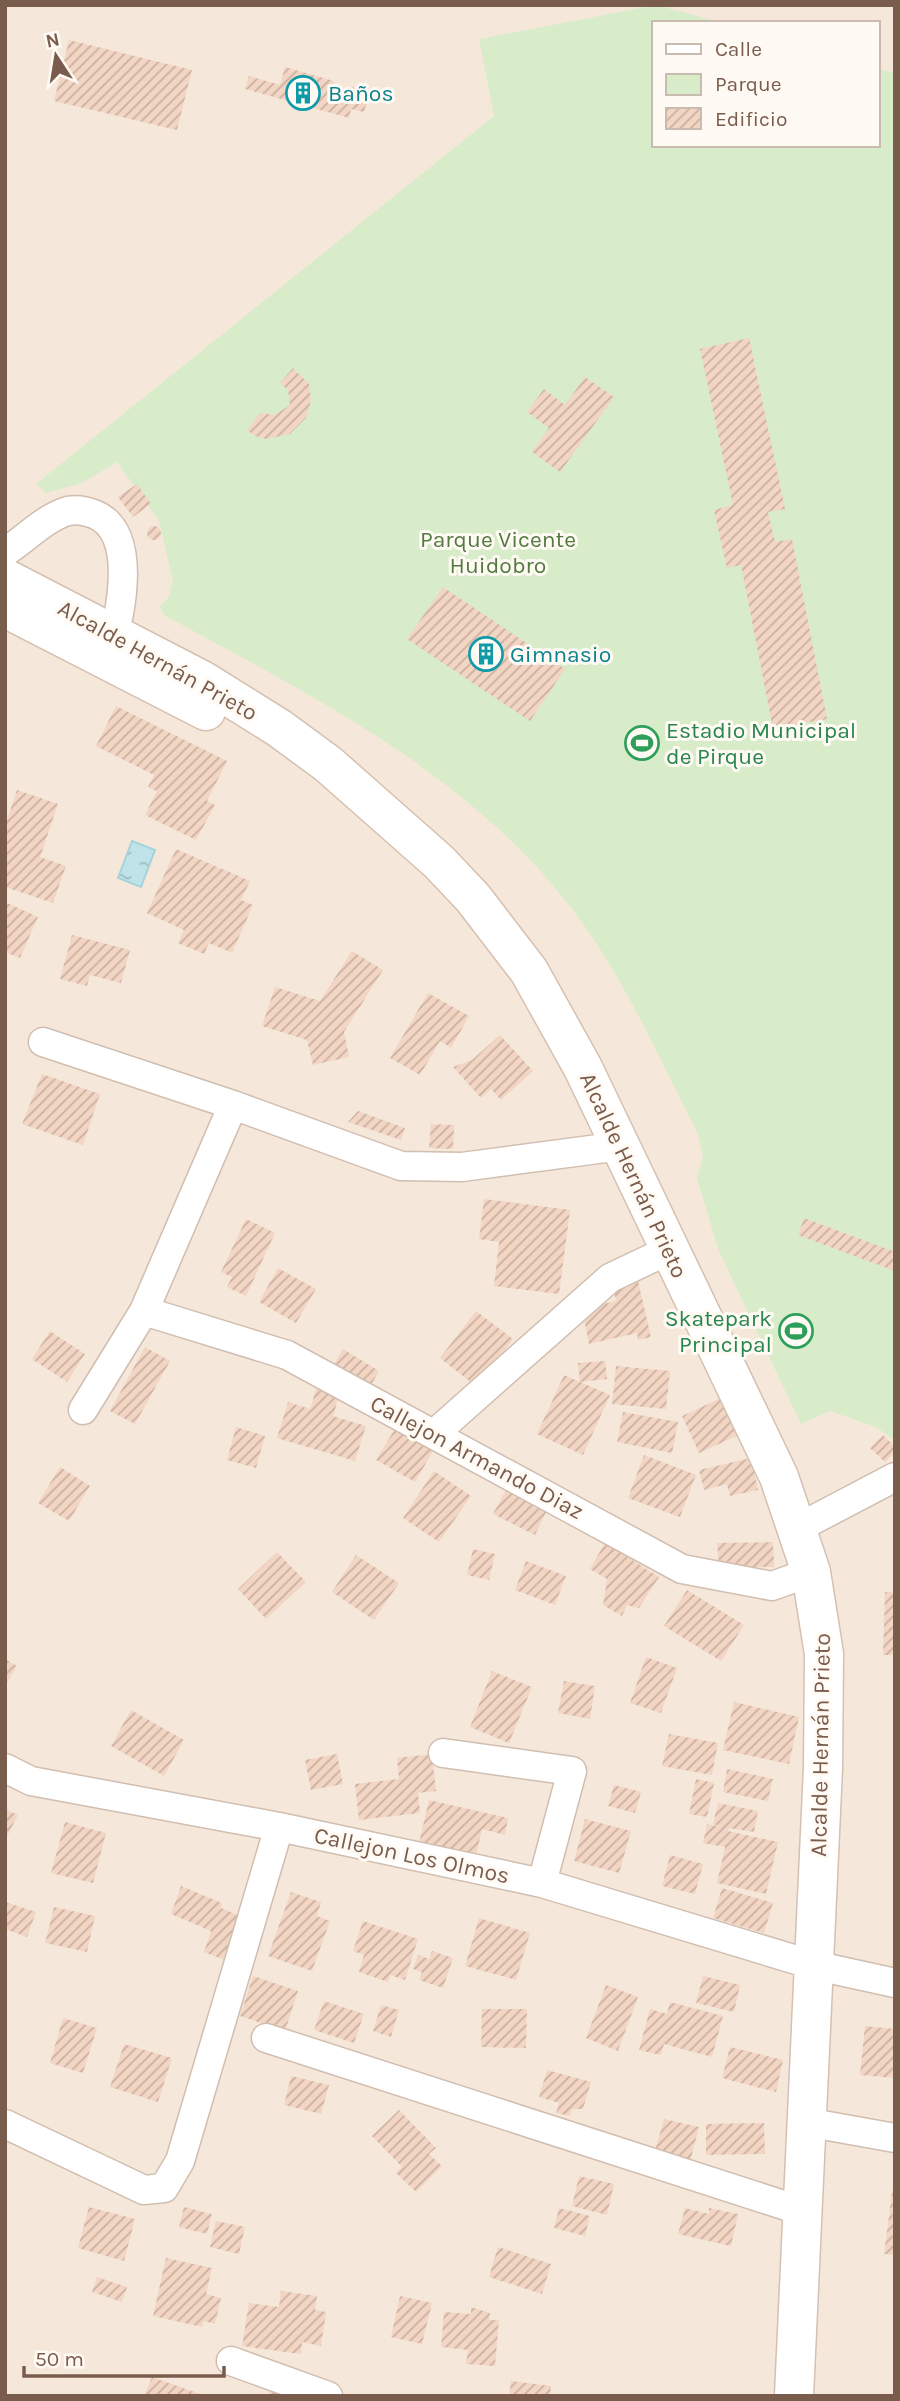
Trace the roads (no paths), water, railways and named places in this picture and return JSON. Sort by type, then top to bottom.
[{"type":"main road","name":"Alcalde Hernán Prieto","points":[[5,578],[110,647]]},
{"type":"main road","name":"Alcalde Hernán Prieto","points":[[5,608],[202,680],[279,728],[328,764],[403,829],[473,898],[529,971],[583,1068],[779,1477],[811,1572],[824,1654],[823,1768],[794,2396]]},
{"type":"street","points":[[5,552],[68,511],[83,510],[104,519],[120,537],[123,561],[110,647]]},
{"type":"street","points":[[43,1042],[233,1105],[401,1166],[462,1167],[621,1146]]},
{"type":"street","points":[[83,1410],[144,1311],[233,1105]]},
{"type":"street","points":[[434,1434],[610,1278],[669,1250]]},
{"type":"street","name":"Callejon Armando Diaz","points":[[144,1311],[287,1355],[682,1569],[772,1586],[811,1572]]},
{"type":"street","points":[[798,1528],[895,1477]]},
{"type":"street","points":[[443,1753],[572,1771],[542,1883]]},
{"type":"street","name":"Callejon Los Olmos","points":[[5,1768],[31,1781],[279,1827],[542,1883],[813,1965],[895,1983]]},
{"type":"street","points":[[5,2124],[144,2190],[164,2188],[180,2161],[279,1827]]},
{"type":"street","points":[[266,2038],[802,2211]]},
{"type":"street","points":[[806,2122],[895,2138]]},
{"type":"street","points":[[231,2361],[328,2396]]},
{"type":"water","points":[[132,841],[155,850],[141,887],[118,878]]},
{"type":"place","name":"Baños","points":[[303,93]]},
{"type":"place","name":"Gimnasio","points":[[486,654]]},
{"type":"place","name":"Estadio Municipal de Pirque","points":[[642,743]]},
{"type":"place","name":"Skatepark Principal","points":[[796,1331]]},
{"type":"park label","name":"Parque Vicente Huidobro","points":[[498,552]]}]
